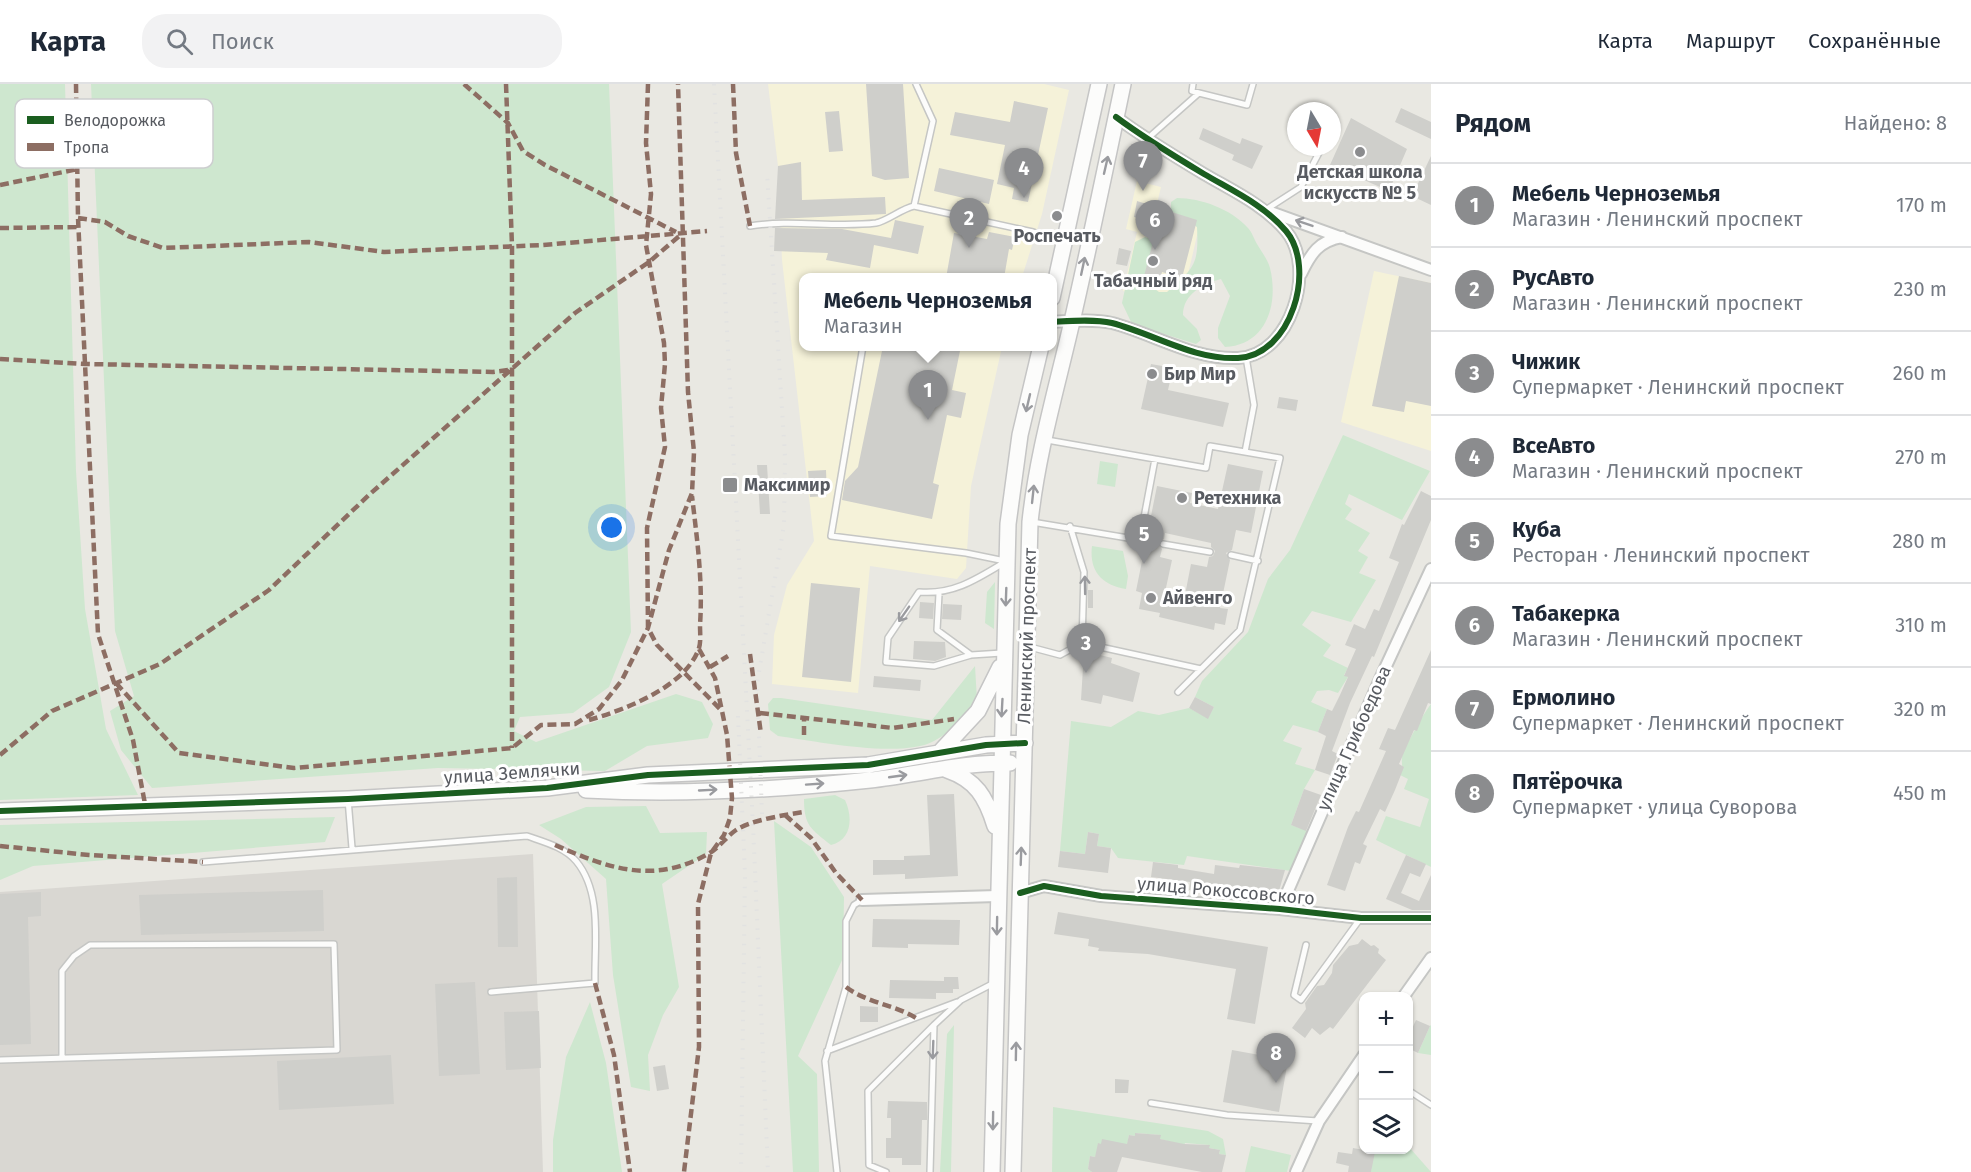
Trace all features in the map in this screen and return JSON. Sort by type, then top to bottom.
[{"type":"main road","points":[[1057,280],[1099,84]]},
{"type":"main road","points":[[1107,84],[1102,112],[1116,117]]},
{"type":"main road","name":"Ленинский проспект","points":[[1013,1172],[1030,522],[1035,478],[1043,440],[1072,321],[1123,84]]},
{"type":"main road","name":"Ленинский проспект","points":[[992,1172],[1000,744],[1008,524],[1019,446],[1040,351]]},
{"type":"main road","points":[[939,753],[978,711],[997,676],[1003,653]]},
{"type":"main road","name":"улица Землячки","points":[[0,811],[348,799],[547,788],[648,775],[860,766],[1000,744],[1024,744]]},
{"type":"main road","name":"улица Землячки","points":[[547,788],[661,793],[852,781],[1000,762],[1024,763]]},
{"type":"main road","points":[[944,769],[970,780],[977,787],[988,806],[998,841]]},
{"type":"street","points":[[1116,117],[1146,140],[1266,210],[1431,270]]},
{"type":"street","points":[[1266,210],[1288,233],[1295,246],[1300,262],[1300,278]]},
{"type":"street","points":[[1057,322],[1110,323],[1198,353],[1219,357],[1246,357],[1264,349],[1277,337],[1291,310],[1310,254],[1319,245],[1342,236]]},
{"type":"street","name":"улица Грибоедова","points":[[1280,909],[1380,679],[1431,569]]},
{"type":"street","name":"улица Рокоссовского","points":[[1020,893],[1044,886],[1101,896],[1280,909],[1361,918],[1431,918]]},
{"type":"street","points":[[862,900],[997,896]]},
{"type":"street","points":[[1407,992],[1431,958]]},
{"type":"street","points":[[1296,1172],[1319,1121],[1359,1064]]},
{"type":"lane","points":[[914,206],[933,122],[916,84]]},
{"type":"lane","points":[[1193,84],[1192,91],[1247,105],[1253,84]]},
{"type":"lane","points":[[1146,140],[1199,93]]},
{"type":"lane","points":[[1266,210],[1300,187],[1317,156]]},
{"type":"lane","points":[[750,226],[781,222],[879,222],[900,210],[914,206],[1033,232],[1065,244]]},
{"type":"lane","points":[[862,351],[831,536],[966,553],[1007,562]]},
{"type":"lane","points":[[1245,452],[1254,405],[1246,357]]},
{"type":"lane","points":[[1043,440],[1206,468],[1210,446],[1280,458],[1258,561],[1240,630],[1179,692]]},
{"type":"lane","points":[[1030,522],[1070,526],[1143,540],[1155,459]]},
{"type":"lane","points":[[1070,526],[1084,572],[1082,643]]},
{"type":"lane","points":[[1163,544],[1210,552]]},
{"type":"lane","points":[[1231,555],[1258,561]]},
{"type":"lane","points":[[1003,653],[970,655],[934,666],[886,662],[888,638],[919,592],[939,594],[972,582],[1007,562]]},
{"type":"lane","points":[[939,594],[937,630],[970,655]]},
{"type":"lane","points":[[1026,646],[1060,655],[1082,643],[1201,669]]},
{"type":"lane","points":[[348,799],[352,848]]},
{"type":"lane","points":[[204,862],[352,848],[527,836],[555,845],[576,861],[592,892],[595,983],[491,992]]},
{"type":"lane","points":[[837,1172],[825,1071],[827,1052],[846,987],[846,921],[854,905],[862,900]]},
{"type":"lane","points":[[1306,945],[1294,995],[1301,1000],[1361,918]]},
{"type":"lane","points":[[0,1060],[336,1050],[334,944],[90,945],[74,956],[62,971],[62,1058]]},
{"type":"lane","points":[[827,1052],[962,1000],[996,982]]},
{"type":"lane","points":[[886,1172],[869,1165],[868,1091],[962,1000]]},
{"type":"lane","points":[[930,1172],[934,1025]]},
{"type":"lane","points":[[1413,1093],[1431,1105]]},
{"type":"lane","points":[[1151,1103],[1227,1115],[1319,1121]]},
{"type":"shaded area","points":[[768,84],[1044,84],[1069,90],[1042,214],[1023,273],[799,273],[799,351],[1001,351],[971,486],[966,568],[957,579],[870,566],[858,693],[772,684],[774,635],[787,585],[814,541],[782,260],[778,166]]},
{"type":"shaded area","points":[[1137,181],[1161,187],[1154,216],[1199,227],[1181,304],[1123,291],[1137,232],[1126,229]]},
{"type":"shaded area","points":[[1374,271],[1431,283],[1431,451],[1341,422]]},
{"type":"shaded area","points":[[533,854],[543,1172],[0,1172],[0,892]]},
{"type":"green space","points":[[0,84],[65,84],[65,99],[15,99],[15,168],[67,168],[76,471],[85,609],[106,729],[138,795],[0,800]]},
{"type":"green space","points":[[91,84],[609,84],[631,632],[609,687],[573,713],[520,717],[514,731],[536,742],[676,694],[702,702],[713,724],[708,738],[647,746],[605,771],[438,768],[152,788],[121,750],[110,711],[134,696],[115,631],[95,168],[213,168],[213,99],[92,99]]},
{"type":"green space","points":[[1177,198],[1206,202],[1233,215],[1249,230],[1269,265],[1273,296],[1271,309],[1260,331],[1239,345],[1225,347],[1218,338],[1218,328],[1230,296],[1221,279],[1195,291],[1186,301],[1183,315],[1197,329],[1201,340],[1196,344],[1132,324],[1122,303],[1135,242],[1145,237],[1155,240],[1151,286],[1159,292],[1167,292],[1193,265],[1197,250],[1197,227],[1171,211],[1171,202]]},
{"type":"green space","points":[[1343,435],[1430,471],[1402,520],[1349,494],[1345,504],[1352,509],[1345,519],[1370,533],[1358,551],[1368,557],[1359,573],[1376,580],[1351,622],[1312,611],[1302,625],[1331,645],[1323,656],[1348,668],[1344,675],[1348,677],[1338,693],[1329,690],[1317,691],[1311,702],[1327,709],[1318,732],[1293,725],[1283,741],[1302,748],[1295,764],[1315,770],[1304,789],[1291,825],[1308,831],[1291,871],[1187,856],[1184,865],[1118,858],[1111,848],[1097,846],[1099,834],[1088,832],[1085,854],[1060,851],[1071,721],[1111,727],[1138,711],[1159,715],[1189,708],[1208,718],[1214,707],[1195,697],[1202,681],[1248,632],[1268,579],[1290,550]]},
{"type":"green space","points":[[1100,461],[1118,464],[1115,487],[1097,484]]},
{"type":"green space","points":[[1092,546],[1123,551],[1128,576],[1126,589],[1110,584],[1098,575],[1093,562]]},
{"type":"green space","points":[[995,582],[994,629],[985,623],[987,592]]},
{"type":"green space","points":[[975,666],[977,700],[947,733],[919,746],[880,749],[835,745],[778,736],[770,730],[768,704],[773,698],[932,720]]},
{"type":"green space","points":[[1431,704],[1431,867],[1376,840],[1386,816],[1420,827],[1429,799],[1404,789],[1408,779],[1400,775],[1402,756]]},
{"type":"green space","points":[[835,795],[845,800],[850,820],[847,833],[831,845],[818,835],[807,821],[804,799]]},
{"type":"green space","points":[[646,806],[660,833],[707,832],[706,854],[662,884],[679,987],[663,1015],[648,1055],[650,1091],[631,1087],[613,975],[606,879],[561,839],[539,825],[586,807]]},
{"type":"green space","points":[[335,817],[325,842],[33,866],[0,880],[0,825]]},
{"type":"green space","points":[[774,821],[811,847],[844,897],[843,958],[798,1056],[817,1074],[819,1172],[793,1172]]},
{"type":"green space","points":[[590,1002],[606,1063],[622,1172],[553,1172],[553,1140],[566,1057]]},
{"type":"green space","points":[[954,1025],[951,1172],[940,1172],[947,1034]]},
{"type":"green space","points":[[1430,1026],[1431,1055],[1418,1053]]},
{"type":"green space","points":[[1053,1107],[1208,1131],[1223,1139],[1226,1155],[1219,1154],[1220,1150],[1209,1148],[1209,1145],[1185,1143],[1184,1146],[1160,1139],[1160,1135],[1136,1133],[1135,1136],[1129,1135],[1127,1146],[1101,1144],[1095,1157],[1090,1156],[1088,1169],[1092,1172],[1052,1172]]},
{"type":"green space","points":[[1251,1146],[1291,1155],[1287,1172],[1245,1172]]},
{"type":"green space","points":[[1413,1152],[1431,1172],[1371,1172],[1373,1154],[1413,1154]]},
{"type":"building","points":[[866,84],[903,84],[909,178],[885,180],[872,176]]},
{"type":"building","points":[[1014,101],[1048,108],[1028,202],[1012,199],[1014,188],[997,184],[1005,145],[950,135],[955,112],[1010,122]]},
{"type":"building","points":[[1401,108],[1431,122],[1431,139],[1395,122]]},
{"type":"building","points":[[839,111],[843,151],[829,152],[825,112]]},
{"type":"building","points":[[1351,118],[1407,149],[1389,191],[1330,165],[1334,156],[1341,156],[1341,140]]},
{"type":"building","points":[[1203,128],[1240,144],[1242,138],[1263,146],[1252,169],[1232,160],[1234,155],[1199,139]]},
{"type":"building","points":[[1431,156],[1431,205],[1412,196]]},
{"type":"building","points":[[801,162],[802,200],[885,197],[886,214],[775,219],[778,166]]},
{"type":"building","points":[[939,168],[994,180],[989,204],[934,191]]},
{"type":"building","points":[[1137,201],[1197,220],[1182,278],[1162,272],[1158,288],[1142,284],[1158,222],[1134,217]]},
{"type":"building","points":[[895,220],[924,226],[918,254],[874,245],[870,268],[826,260],[828,253],[774,251],[775,228],[842,229],[891,238]]},
{"type":"building","points":[[989,232],[1015,237],[1012,250],[1009,249],[1005,273],[947,273],[954,233],[987,239]]},
{"type":"building","points":[[1119,248],[1131,251],[1127,266],[1116,264]]},
{"type":"building","points":[[1399,276],[1431,283],[1431,406],[1406,401],[1404,412],[1372,406]]},
{"type":"building","points":[[882,351],[960,351],[952,390],[966,393],[961,418],[947,415],[933,483],[939,485],[932,519],[842,500],[845,481],[858,467]]},
{"type":"building","points":[[1151,364],[1173,368],[1168,390],[1229,403],[1223,427],[1141,409]]},
{"type":"building","points":[[1279,397],[1298,400],[1296,411],[1277,408]]},
{"type":"building","points":[[1228,464],[1263,471],[1251,533],[1236,530],[1232,550],[1226,553],[1230,560],[1220,608],[1228,609],[1225,625],[1215,623],[1214,630],[1159,617],[1160,613],[1139,609],[1142,593],[1136,591],[1145,546],[1151,542],[1147,536],[1157,486],[1192,493],[1190,503],[1218,509]],"holes":[[[1165,533],[1211,543],[1215,551],[1213,556],[1209,557],[1207,567],[1191,564],[1184,600],[1164,597],[1172,560],[1160,557],[1162,549],[1158,543],[1164,539]]]},
{"type":"building","points":[[757,465],[767,465],[770,514],[760,514]]},
{"type":"building","points":[[826,470],[827,496],[810,497],[808,471]]},
{"type":"building","points":[[1421,491],[1431,496],[1431,520],[1374,657],[1372,656],[1350,703],[1332,751],[1338,754],[1330,775],[1315,770],[1326,736],[1318,732],[1327,709],[1332,711],[1340,695],[1348,677],[1344,676],[1356,649],[1345,645],[1354,624],[1365,629],[1374,609],[1379,611],[1399,562],[1389,558],[1402,524],[1404,525]]},
{"type":"building","points":[[811,583],[860,588],[851,682],[802,677]]},
{"type":"building","points":[[1088,590],[1093,590],[1093,608],[1088,608]]},
{"type":"building","points":[[920,602],[934,603],[933,619],[919,618]]},
{"type":"building","points":[[943,604],[962,605],[961,620],[942,619]]},
{"type":"building","points":[[914,641],[945,642],[946,657],[935,661],[913,659]]},
{"type":"building","points":[[1431,650],[1431,704],[1428,703],[1417,731],[1414,730],[1399,764],[1404,767],[1395,790],[1385,812],[1380,809],[1363,844],[1367,846],[1360,864],[1355,862],[1345,891],[1327,885],[1348,827],[1356,811],[1359,812],[1386,751],[1379,749],[1388,728],[1395,730]]},
{"type":"building","points":[[1084,651],[1112,658],[1111,663],[1140,673],[1133,702],[1103,695],[1101,704],[1081,700]]},
{"type":"building","points":[[874,676],[921,680],[920,691],[873,687]]},
{"type":"building","points":[[1195,697],[1214,707],[1208,719],[1189,708]]},
{"type":"building","points":[[1304,789],[1321,795],[1306,831],[1291,825]]},
{"type":"building","points":[[954,794],[958,876],[905,879],[905,874],[873,875],[873,860],[904,860],[904,856],[930,855],[927,795]]},
{"type":"building","points":[[1088,832],[1099,834],[1097,846],[1111,848],[1108,873],[1058,867],[1060,851],[1085,854]]},
{"type":"building","points":[[1406,855],[1426,864],[1420,877],[1410,873],[1401,893],[1419,901],[1431,875],[1431,910],[1412,910],[1386,899]]},
{"type":"building","points":[[1153,862],[1178,865],[1178,868],[1214,874],[1215,865],[1285,870],[1279,891],[1207,884],[1205,893],[1189,890],[1190,882],[1151,877]]},
{"type":"building","points":[[517,877],[518,947],[498,947],[497,878]]},
{"type":"building","points":[[323,890],[324,931],[141,935],[139,895]]},
{"type":"building","points":[[41,892],[41,916],[28,917],[31,1044],[0,1045],[0,894]]},
{"type":"building","points":[[1058,912],[1268,947],[1255,1024],[1227,1019],[1236,969],[1148,954],[1098,951],[1099,948],[1088,946],[1089,939],[1054,934]]},
{"type":"building","points":[[873,919],[960,920],[959,945],[908,944],[908,948],[872,947]]},
{"type":"building","points":[[1362,939],[1371,946],[1374,945],[1379,949],[1378,953],[1386,960],[1361,992],[1359,992],[1359,995],[1333,1029],[1330,1027],[1320,1035],[1312,1028],[1305,1038],[1292,1028],[1306,1009],[1305,1003],[1317,986],[1324,985],[1332,973],[1333,965],[1349,946],[1358,944]]},
{"type":"building","points":[[944,977],[958,977],[959,989],[953,989],[953,993],[936,993],[936,999],[889,998],[890,980],[944,981]]},
{"type":"building","points":[[475,982],[480,1074],[439,1076],[435,984]]},
{"type":"building","points":[[860,1006],[878,1007],[878,1022],[860,1022]]},
{"type":"building","points":[[539,1011],[541,1068],[506,1070],[504,1012]]},
{"type":"building","points":[[1416,1020],[1430,1026],[1418,1053],[1413,1050],[1413,1026]]},
{"type":"building","points":[[1232,1050],[1288,1060],[1279,1112],[1223,1102]]},
{"type":"building","points":[[391,1055],[394,1104],[279,1110],[277,1061]]},
{"type":"building","points":[[665,1065],[669,1089],[657,1091],[653,1067]]},
{"type":"building","points":[[1115,1079],[1129,1080],[1128,1093],[1115,1093]]},
{"type":"building","points":[[888,1101],[927,1102],[927,1120],[922,1120],[921,1165],[902,1165],[902,1158],[886,1158],[886,1138],[891,1138],[891,1118],[887,1118]]},
{"type":"building","points":[[1135,1133],[1161,1135],[1160,1139],[1184,1144],[1210,1145],[1209,1148],[1220,1150],[1219,1154],[1226,1155],[1222,1172],[1202,1172],[1122,1157],[1117,1172],[1092,1172],[1088,1169],[1090,1156],[1095,1157],[1098,1143],[1101,1144],[1102,1139],[1127,1144],[1129,1135],[1135,1136]]},
{"type":"building","points":[[1353,1148],[1359,1149],[1359,1154],[1375,1154],[1371,1172],[1348,1172],[1349,1166],[1336,1163],[1338,1152],[1352,1154]]},
{"type":"railway","points":[[714,84],[753,825],[768,1172]]},
{"type":"railway","points":[[762,814],[757,684],[784,525],[785,456],[767,173]]},
{"type":"railway","points":[[738,716],[745,873],[741,1172]]},
{"type":"marked path","points":[[76,84],[76,99]]},
{"type":"marked path","points":[[464,84],[508,123],[523,151],[545,165],[676,232]]},
{"type":"marked path","points":[[506,84],[512,246],[512,748]]},
{"type":"marked path","points":[[648,84],[646,143],[651,194],[646,245],[664,343],[665,364],[661,408],[665,447],[647,528],[648,628],[657,645],[722,711],[727,735],[732,798],[730,818],[724,835],[711,853],[698,904],[699,1047],[684,1172]]},
{"type":"marked path","points":[[116,683],[179,753],[294,768],[512,748],[541,725],[575,724],[599,709],[622,680],[648,628],[669,550],[692,493],[694,452],[688,392],[678,84]]},
{"type":"marked path","points":[[733,84],[736,153],[750,226]]},
{"type":"marked path","points":[[77,168],[98,634],[133,740],[145,804]]},
{"type":"marked path","points":[[0,185],[78,169]]},
{"type":"marked path","points":[[78,218],[105,222],[128,236],[163,248],[309,242],[384,252],[543,245],[707,231]]},
{"type":"marked path","points":[[0,228],[79,227]]},
{"type":"marked path","points":[[0,755],[52,711],[160,664],[269,590],[370,494],[575,313],[649,262],[684,232]]},
{"type":"marked path","points":[[0,359],[85,364],[493,372],[508,370]]},
{"type":"marked path","points":[[589,720],[636,703],[668,685],[692,662],[699,648],[700,576],[692,496]]},
{"type":"marked path","points":[[699,649],[715,678],[722,711]]},
{"type":"marked path","points":[[750,654],[761,734]]},
{"type":"marked path","points":[[710,667],[728,656]]},
{"type":"marked path","points":[[760,713],[893,728],[954,719]]},
{"type":"marked path","points":[[804,719],[804,735]]},
{"type":"marked path","points":[[555,845],[612,866],[649,871],[668,869],[708,854],[742,826],[768,818],[803,812]]},
{"type":"marked path","points":[[785,815],[811,838],[836,873],[862,900]]},
{"type":"marked path","points":[[0,846],[89,855],[203,862]]},
{"type":"marked path","points":[[595,983],[614,1055],[630,1172]]},
{"type":"marked path","points":[[846,987],[863,997],[916,1018]]},
{"type":"cycle path","points":[[1057,322],[1112,323],[1190,351],[1222,358],[1238,358],[1257,353],[1272,343],[1285,327],[1294,308],[1299,266],[1295,247],[1286,231],[1258,206],[1170,154],[1116,117]]},
{"type":"cycle path","points":[[0,811],[348,799],[547,788],[648,775],[868,765],[986,745],[1025,743]]},
{"type":"cycle path","points":[[1020,893],[1044,886],[1101,896],[1280,909],[1361,918],[1431,918]]},
{"type":"place","name":"Детская школа искусств № 5","points":[[1360,152]]},
{"type":"place","name":"Ермолино","points":[[1143,191]]},
{"type":"place","name":"ВсеАвто","points":[[1024,198]]},
{"type":"place","name":"Роспечать","points":[[1057,216]]},
{"type":"place","name":"РусАвто","points":[[969,248]]},
{"type":"place","name":"Табакерка","points":[[1155,250]]},
{"type":"place","name":"Табачный ряд","points":[[1153,261]]},
{"type":"place","name":"Бир Мир","points":[[1152,374]]},
{"type":"place","name":"Мебель Черноземья","points":[[928,420]]},
{"type":"place","name":"Максимир","points":[[730,485]]},
{"type":"place","name":"Ретехника","points":[[1182,498]]},
{"type":"place","name":"Куба","points":[[1144,564]]},
{"type":"place","name":"Айвенго","points":[[1151,598]]},
{"type":"place","name":"Чижик","points":[[1086,673]]},
{"type":"place","name":"Пятёрочка","points":[[1276,1083]]}]
